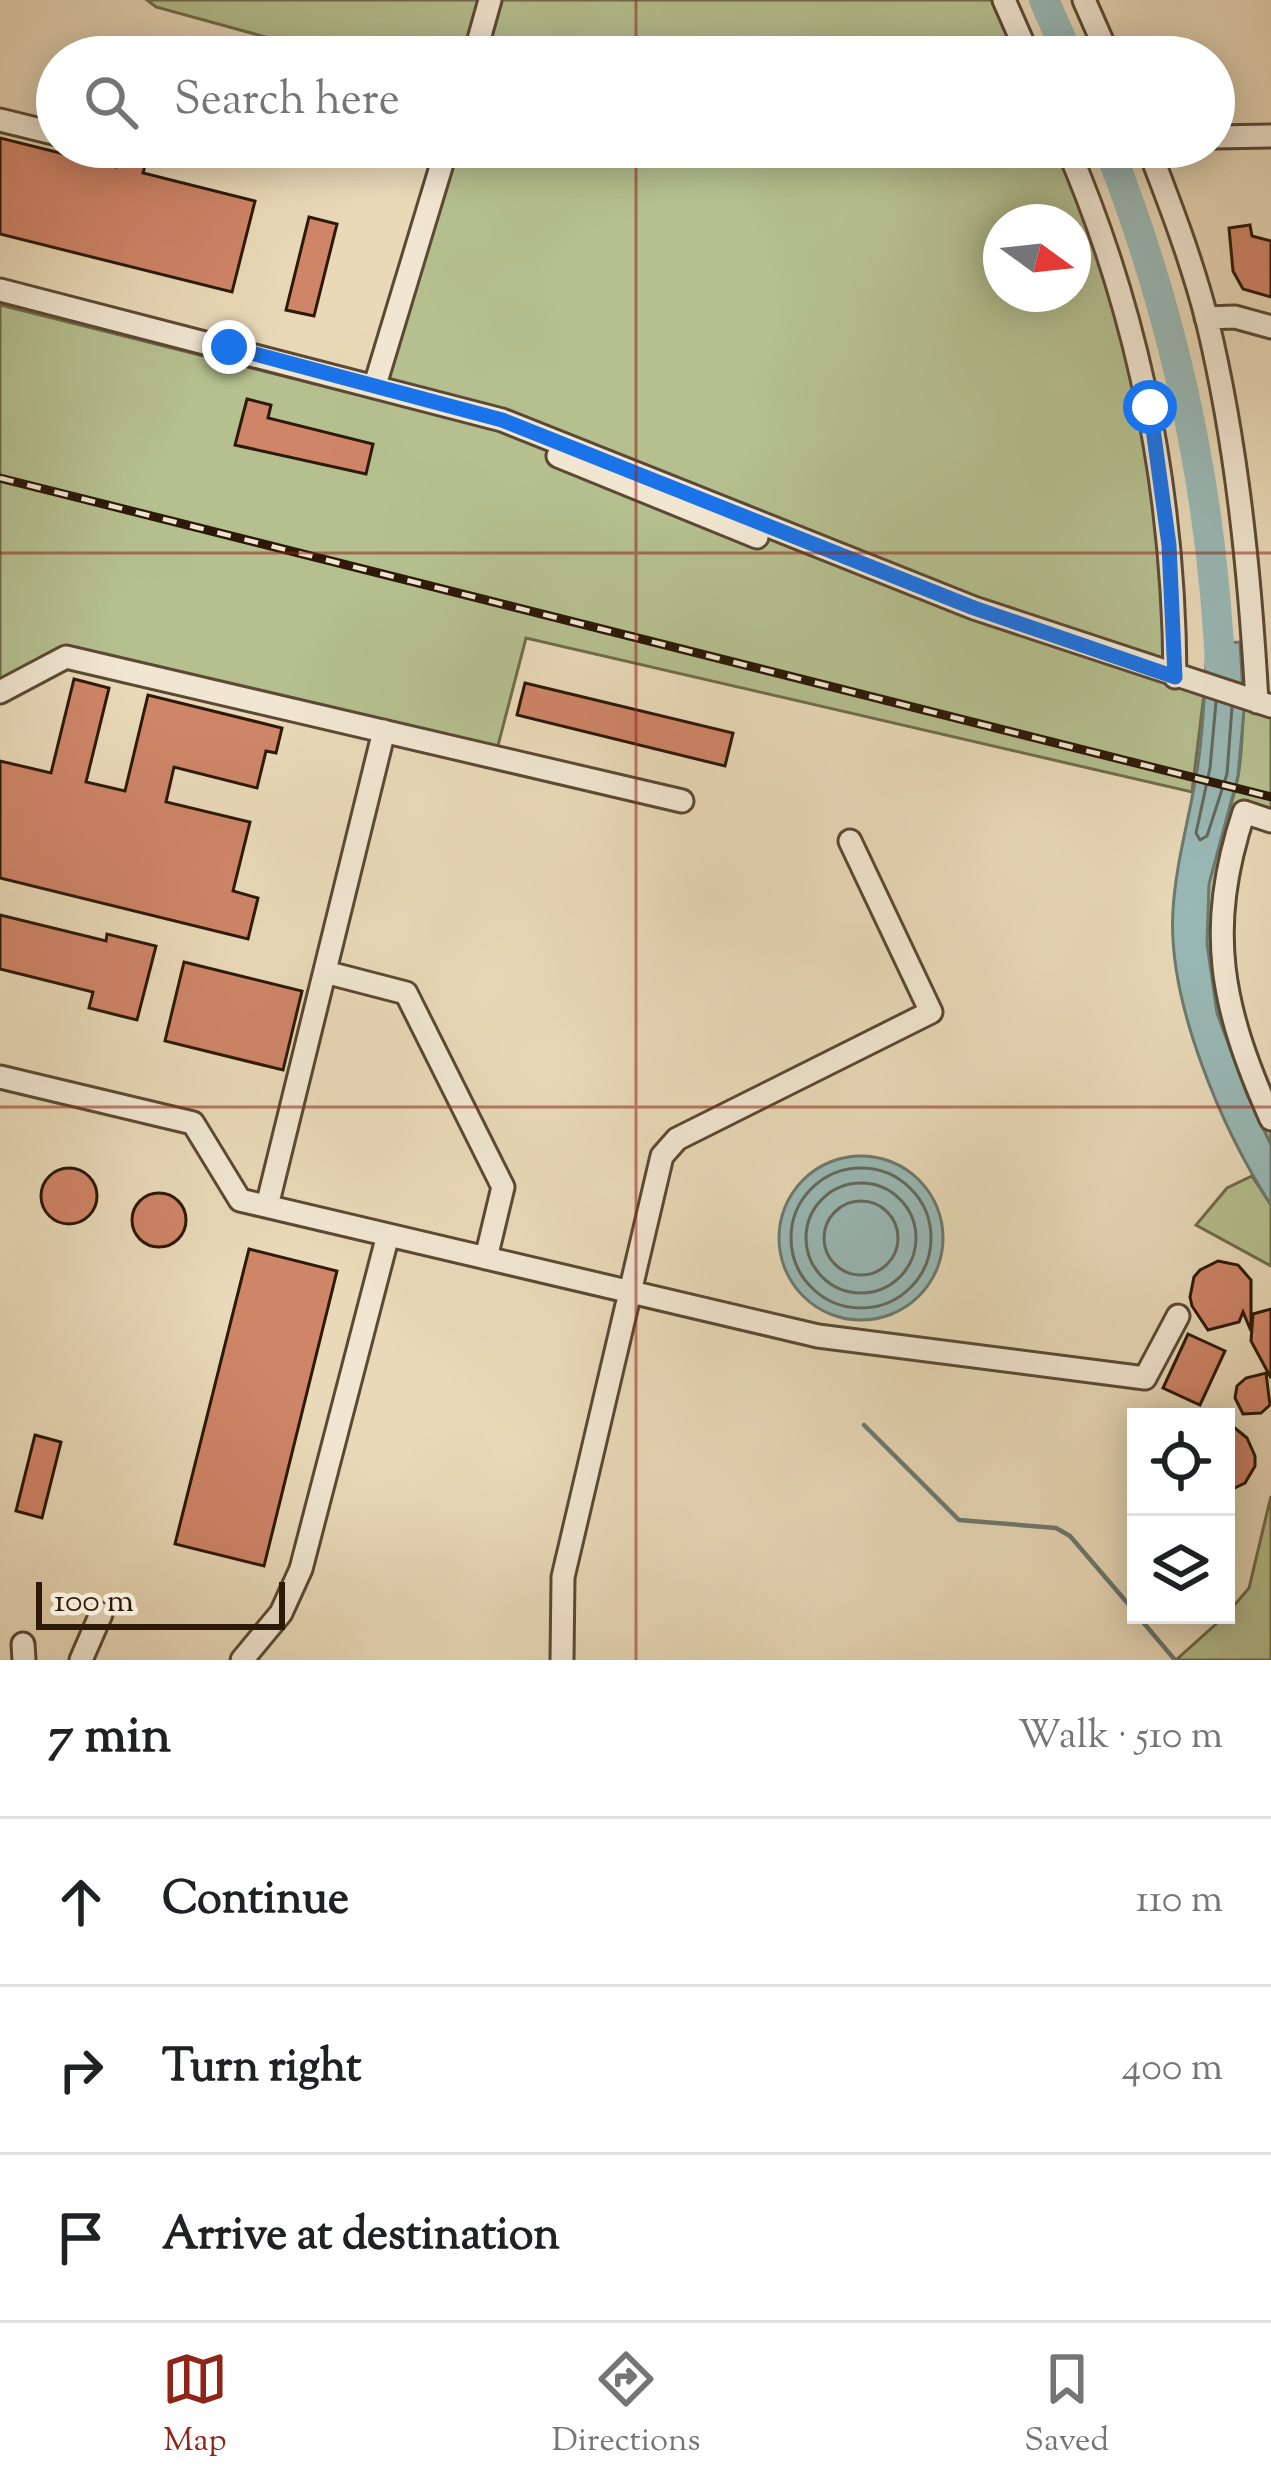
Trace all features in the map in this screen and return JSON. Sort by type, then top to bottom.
[{"type":"street","points":[[480,36],[490,0]]},
{"type":"street","points":[[1004,0],[1020,36]]},
{"type":"street","points":[[1084,0],[1100,36]]},
{"type":"street","points":[[0,120],[36,129]]},
{"type":"street","points":[[1235,136],[1271,136]]},
{"type":"street","points":[[375,385],[441,168]]},
{"type":"street","points":[[1075,168],[1119,280],[1150,407],[1184,680]]},
{"type":"street","points":[[0,290],[375,385],[543,434],[974,608],[1257,702],[1235,474],[1206,319],[1155,168]]},
{"type":"street","points":[[0,305],[499,433],[737,530],[908,592],[974,608]]},
{"type":"street","points":[[1206,319],[1235,316],[1271,327]]},
{"type":"street","points":[[0,692],[66,657],[682,801]]},
{"type":"street","points":[[0,667],[32,675]]},
{"type":"street","points":[[267,1206],[384,731]]},
{"type":"street","points":[[1271,821],[1244,812],[1222,887],[1222,957],[1237,1031],[1271,1119]]},
{"type":"street","points":[[562,1660],[563,1577],[662,1156],[669,1146],[931,1012],[850,841]]},
{"type":"street","points":[[325,972],[406,993],[503,1186],[486,1258]]},
{"type":"street","points":[[0,1077],[193,1123],[240,1200],[818,1336],[1145,1378],[1178,1316]]},
{"type":"street","points":[[242,1660],[281,1613],[301,1569],[388,1234]]},
{"type":"street","points":[[81,1660],[101,1614]]},
{"type":"green space","points":[[147,0],[1004,0],[1020,36],[262,36],[156,7]]},
{"type":"green space","points":[[441,168],[1075,168],[1087,204],[983,204],[983,312],[1091,312],[1091,214],[1133,331],[1175,676],[1205,686],[1192,792],[526,638],[495,757],[67,657],[0,692],[0,305],[371,398]]},
{"type":"green space","points":[[1244,698],[1271,706],[1271,809],[1247,802],[1223,887],[1237,1031],[1271,1119],[1271,1145],[1231,1052],[1208,956],[1208,888],[1239,771]]},
{"type":"green space","points":[[1252,1176],[1271,1205],[1271,1266],[1196,1225],[1227,1188]]},
{"type":"green space","points":[[1271,1496],[1271,1660],[1176,1660],[1216,1624],[1235,1624],[1235,1604],[1249,1588]]},
{"type":"water","points":[[1240,642],[1244,710],[1238,776],[1209,884],[1207,944],[1217,1013],[1271,1145],[1271,1205],[1234,1140],[1201,1064],[1173,946],[1175,891],[1200,749],[1207,644]]},
{"type":"water","points":[[861,1156],[892,1162],[919,1180],[937,1207],[943,1238],[937,1269],[919,1296],[892,1314],[861,1320],[830,1314],[803,1296],[785,1269],[779,1238],[785,1207],[803,1180],[830,1162]]},
{"type":"building","points":[[0,138],[36,147],[36,168],[144,168],[143,173],[255,201],[232,292],[0,234]]},
{"type":"building","points":[[309,217],[337,224],[314,316],[286,310]]},
{"type":"building","points":[[1250,225],[1252,236],[1271,241],[1271,297],[1243,289],[1233,271],[1229,228]]},
{"type":"building","points":[[247,399],[271,405],[268,418],[373,444],[366,474],[235,445]]},
{"type":"building","points":[[74,679],[109,688],[86,782],[125,791],[148,695],[282,728],[276,753],[266,751],[257,788],[174,767],[166,802],[250,822],[233,891],[258,898],[248,939],[0,878],[0,761],[51,773]]},
{"type":"building","points":[[525,683],[733,733],[725,766],[517,715]]},
{"type":"building","points":[[0,915],[106,941],[107,934],[156,946],[137,1020],[89,1008],[93,992],[0,969]]},
{"type":"building","points":[[184,962],[302,991],[283,1070],[165,1041]]},
{"type":"building","points":[[69,1168],[88,1177],[97,1196],[88,1215],[69,1224],[50,1215],[41,1196],[50,1177]]},
{"type":"building","points":[[159,1193],[178,1201],[186,1220],[178,1239],[159,1247],[140,1239],[132,1220],[140,1201]]},
{"type":"building","points":[[249,1249],[337,1271],[264,1566],[175,1544]]},
{"type":"building","points":[[1218,1261],[1238,1265],[1251,1280],[1251,1331],[1243,1312],[1239,1322],[1208,1330],[1192,1306],[1194,1277]]},
{"type":"building","points":[[1271,1309],[1271,1378],[1251,1341],[1253,1314]]},
{"type":"building","points":[[1188,1334],[1225,1351],[1200,1405],[1163,1388]]},
{"type":"building","points":[[1266,1373],[1270,1405],[1261,1413],[1243,1414],[1235,1398],[1237,1386],[1246,1378]]},
{"type":"building","points":[[1235,1428],[1247,1438],[1255,1456],[1245,1483],[1235,1488]]},
{"type":"building","points":[[35,1435],[61,1442],[42,1518],[16,1511]]},
{"type":"waterway","points":[[1044,0],[1060,36]]},
{"type":"waterway","points":[[1116,168],[1153,277],[1187,411],[1210,547],[1221,685]]},
{"type":"waterway","points":[[864,1425],[959,1520],[1056,1528],[1070,1536],[1127,1602]]},
{"type":"waterway","points":[[1145,1624],[1175,1660]]},
{"type":"railway","points":[[0,478],[1271,797]]},
{"type":"route","points":[[229,347],[442,402],[543,434],[974,608],[1175,677],[1169,545],[1150,407]]}]
